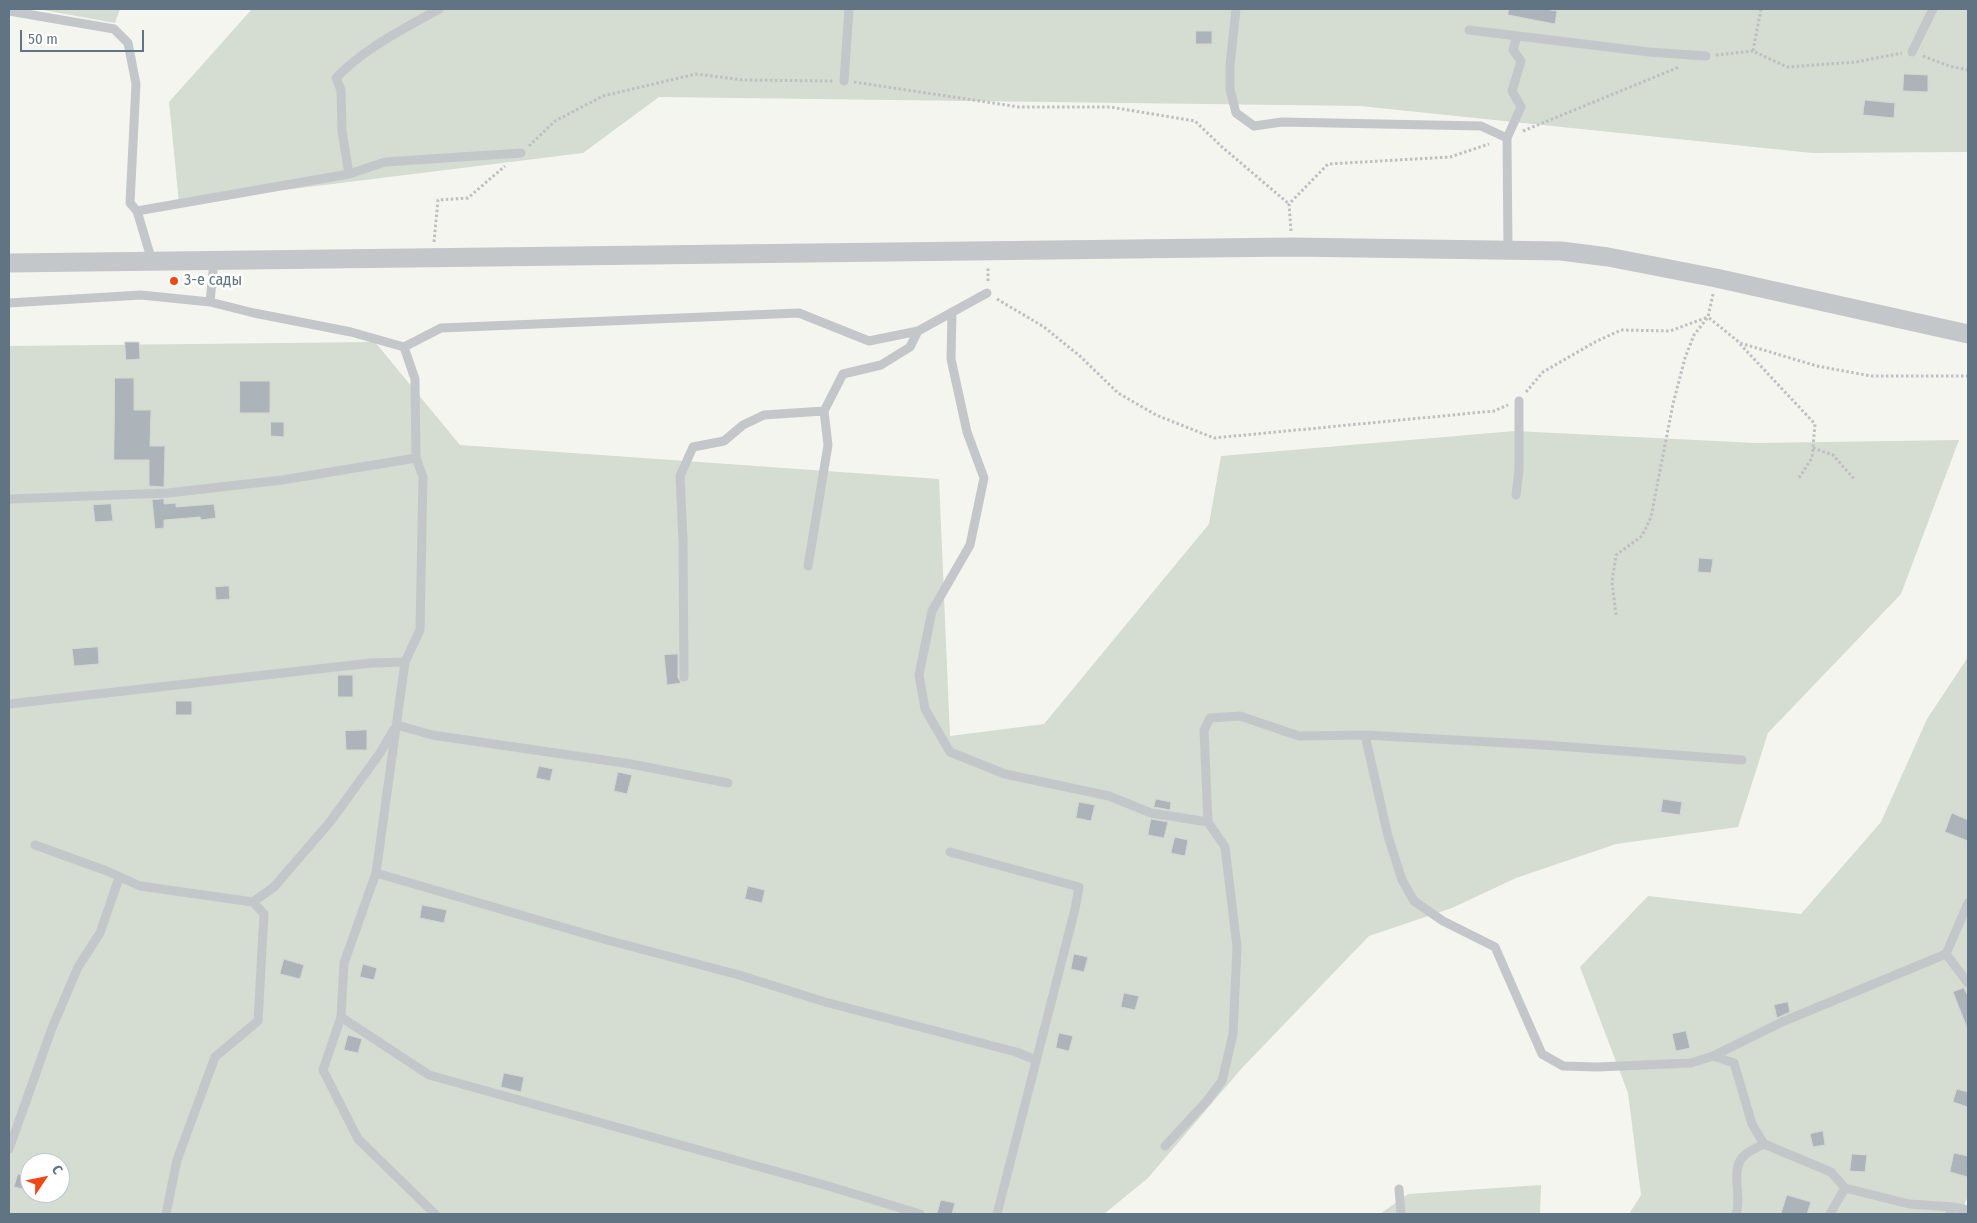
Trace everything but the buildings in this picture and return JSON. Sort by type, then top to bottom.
[{"type":"street","points":[[9,263],[1292,247],[1561,251],[1599,256],[1716,278],[1968,334]]},
{"type":"lane","points":[[349,174],[342,131],[341,90],[336,78],[347,66],[382,42],[439,9]]},
{"type":"lane","points":[[844,81],[849,9]]},
{"type":"lane","points":[[1236,9],[1230,65],[1230,89],[1236,113],[1254,126],[1282,122],[1481,126],[1507,138]]},
{"type":"lane","points":[[1912,52],[1934,9]]},
{"type":"lane","points":[[9,11],[114,29],[128,43],[136,84],[130,203],[137,211],[152,261]]},
{"type":"lane","points":[[1469,30],[1649,52],[1706,56]]},
{"type":"lane","points":[[1508,250],[1507,138],[1520,107],[1512,91],[1521,61],[1513,50],[1517,36]]},
{"type":"lane","points":[[137,211],[349,174],[385,162],[521,152]]},
{"type":"lane","points":[[210,302],[214,261]]},
{"type":"lane","points":[[9,303],[141,295],[210,302],[254,313],[351,332],[404,347],[441,328],[799,313],[869,341],[918,331],[987,293]]},
{"type":"lane","points":[[952,312],[951,359],[967,432],[984,478],[970,545],[932,611],[919,675],[925,709],[950,752],[1005,774],[1109,796],[1151,813],[1208,822]]},
{"type":"lane","points":[[808,566],[828,445],[824,411],[843,374],[881,365],[910,348],[918,331]]},
{"type":"lane","points":[[404,347],[415,379],[416,458],[423,477],[420,630],[405,662],[376,873],[344,963],[341,1017],[323,1070],[358,1139],[435,1214]]},
{"type":"lane","points":[[1516,495],[1519,470],[1518,401]]},
{"type":"lane","points":[[684,677],[683,541],[680,476],[694,447],[724,441],[743,425],[764,415],[824,411]]},
{"type":"lane","points":[[9,498],[168,493],[282,480],[416,458]]},
{"type":"lane","points":[[9,704],[371,663],[405,662]]},
{"type":"lane","points":[[1165,1146],[1206,1102],[1222,1081],[1233,1034],[1237,947],[1225,847],[1208,822],[1204,730],[1210,718],[1240,716],[1299,736],[1365,735],[1544,745],[1742,760]]},
{"type":"lane","points":[[397,725],[432,735],[631,764],[728,783]]},
{"type":"lane","points":[[254,902],[274,887],[330,822],[380,753],[397,725]]},
{"type":"lane","points":[[1365,735],[1388,836],[1402,880],[1414,901],[1444,921],[1495,947],[1542,1054],[1563,1066],[1597,1067],[1691,1063],[1713,1056],[1782,1022],[1946,954],[1968,903]]},
{"type":"lane","points":[[35,845],[107,871],[140,886],[254,902],[264,914],[258,1021],[215,1057],[177,1160],[166,1214]]},
{"type":"lane","points":[[950,852],[1079,887],[1076,909],[997,1214]]},
{"type":"lane","points":[[376,873],[607,940],[739,975],[825,1002],[1016,1052],[1036,1060]]},
{"type":"lane","points":[[9,1149],[52,1028],[78,968],[100,933],[119,878]]},
{"type":"lane","points":[[1946,954],[1968,983]]},
{"type":"lane","points":[[341,1017],[429,1075],[826,1185],[920,1214]]},
{"type":"lane","points":[[1713,1056],[1734,1063],[1752,1124],[1764,1144],[1831,1172],[1845,1188],[1908,1204],[1952,1211],[1968,1210]]},
{"type":"lane","points":[[1736,1214],[1739,1208],[1736,1173],[1744,1155],[1764,1144]]},
{"type":"lane","points":[[1830,1214],[1845,1188]]},
{"type":"lane","points":[[1399,1190],[1401,1214]]},
{"type":"path","points":[[1761,9],[1753,51],[1787,67],[1856,62],[1912,52],[1950,66],[1968,70]]},
{"type":"path","points":[[432,259],[438,200],[468,198],[555,121],[603,96],[696,74],[743,80],[844,81],[1019,107],[1110,107],[1196,121],[1221,146],[1289,204],[1292,247]]},
{"type":"path","points":[[989,252],[987,293],[1044,327],[1081,357],[1118,393],[1156,415],[1214,438],[1494,411],[1518,401],[1543,372],[1595,342],[1621,330],[1670,331],[1708,317]]},
{"type":"path","points":[[1616,615],[1612,582],[1616,555],[1642,536],[1652,517],[1673,404],[1685,358],[1694,335],[1708,317],[1716,278]]},
{"type":"path","points":[[1708,317],[1740,344],[1815,424],[1812,458],[1799,478]]},
{"type":"path","points":[[1740,344],[1817,366],[1871,376],[1968,376]]},
{"type":"path","points":[[1813,448],[1833,455],[1854,480]]},
{"type":"shaded area","points":[[38,9],[120,9],[115,23]]},
{"type":"shaded area","points":[[252,9],[1968,9],[1968,152],[1812,153],[1360,106],[659,97],[583,153],[179,203],[169,102]]},
{"type":"shaded area","points":[[375,342],[460,445],[939,479],[950,736],[1044,724],[1209,524],[1221,456],[1515,431],[1756,443],[1959,440],[1901,594],[1768,733],[1738,827],[1616,844],[1516,878],[1452,908],[1369,936],[1242,1068],[1148,1178],[1104,1214],[9,1214],[9,346]]},
{"type":"shaded area","points":[[1968,657],[1968,1196],[1960,1214],[1629,1214],[1641,1195],[1628,1093],[1580,967],[1648,896],[1801,914],[1881,822],[1927,719]]},
{"type":"shaded area","points":[[1541,1185],[1540,1214],[1380,1214],[1408,1194]]},
{"type":"place","name":"3-е сады","points":[[174,281]]}]
